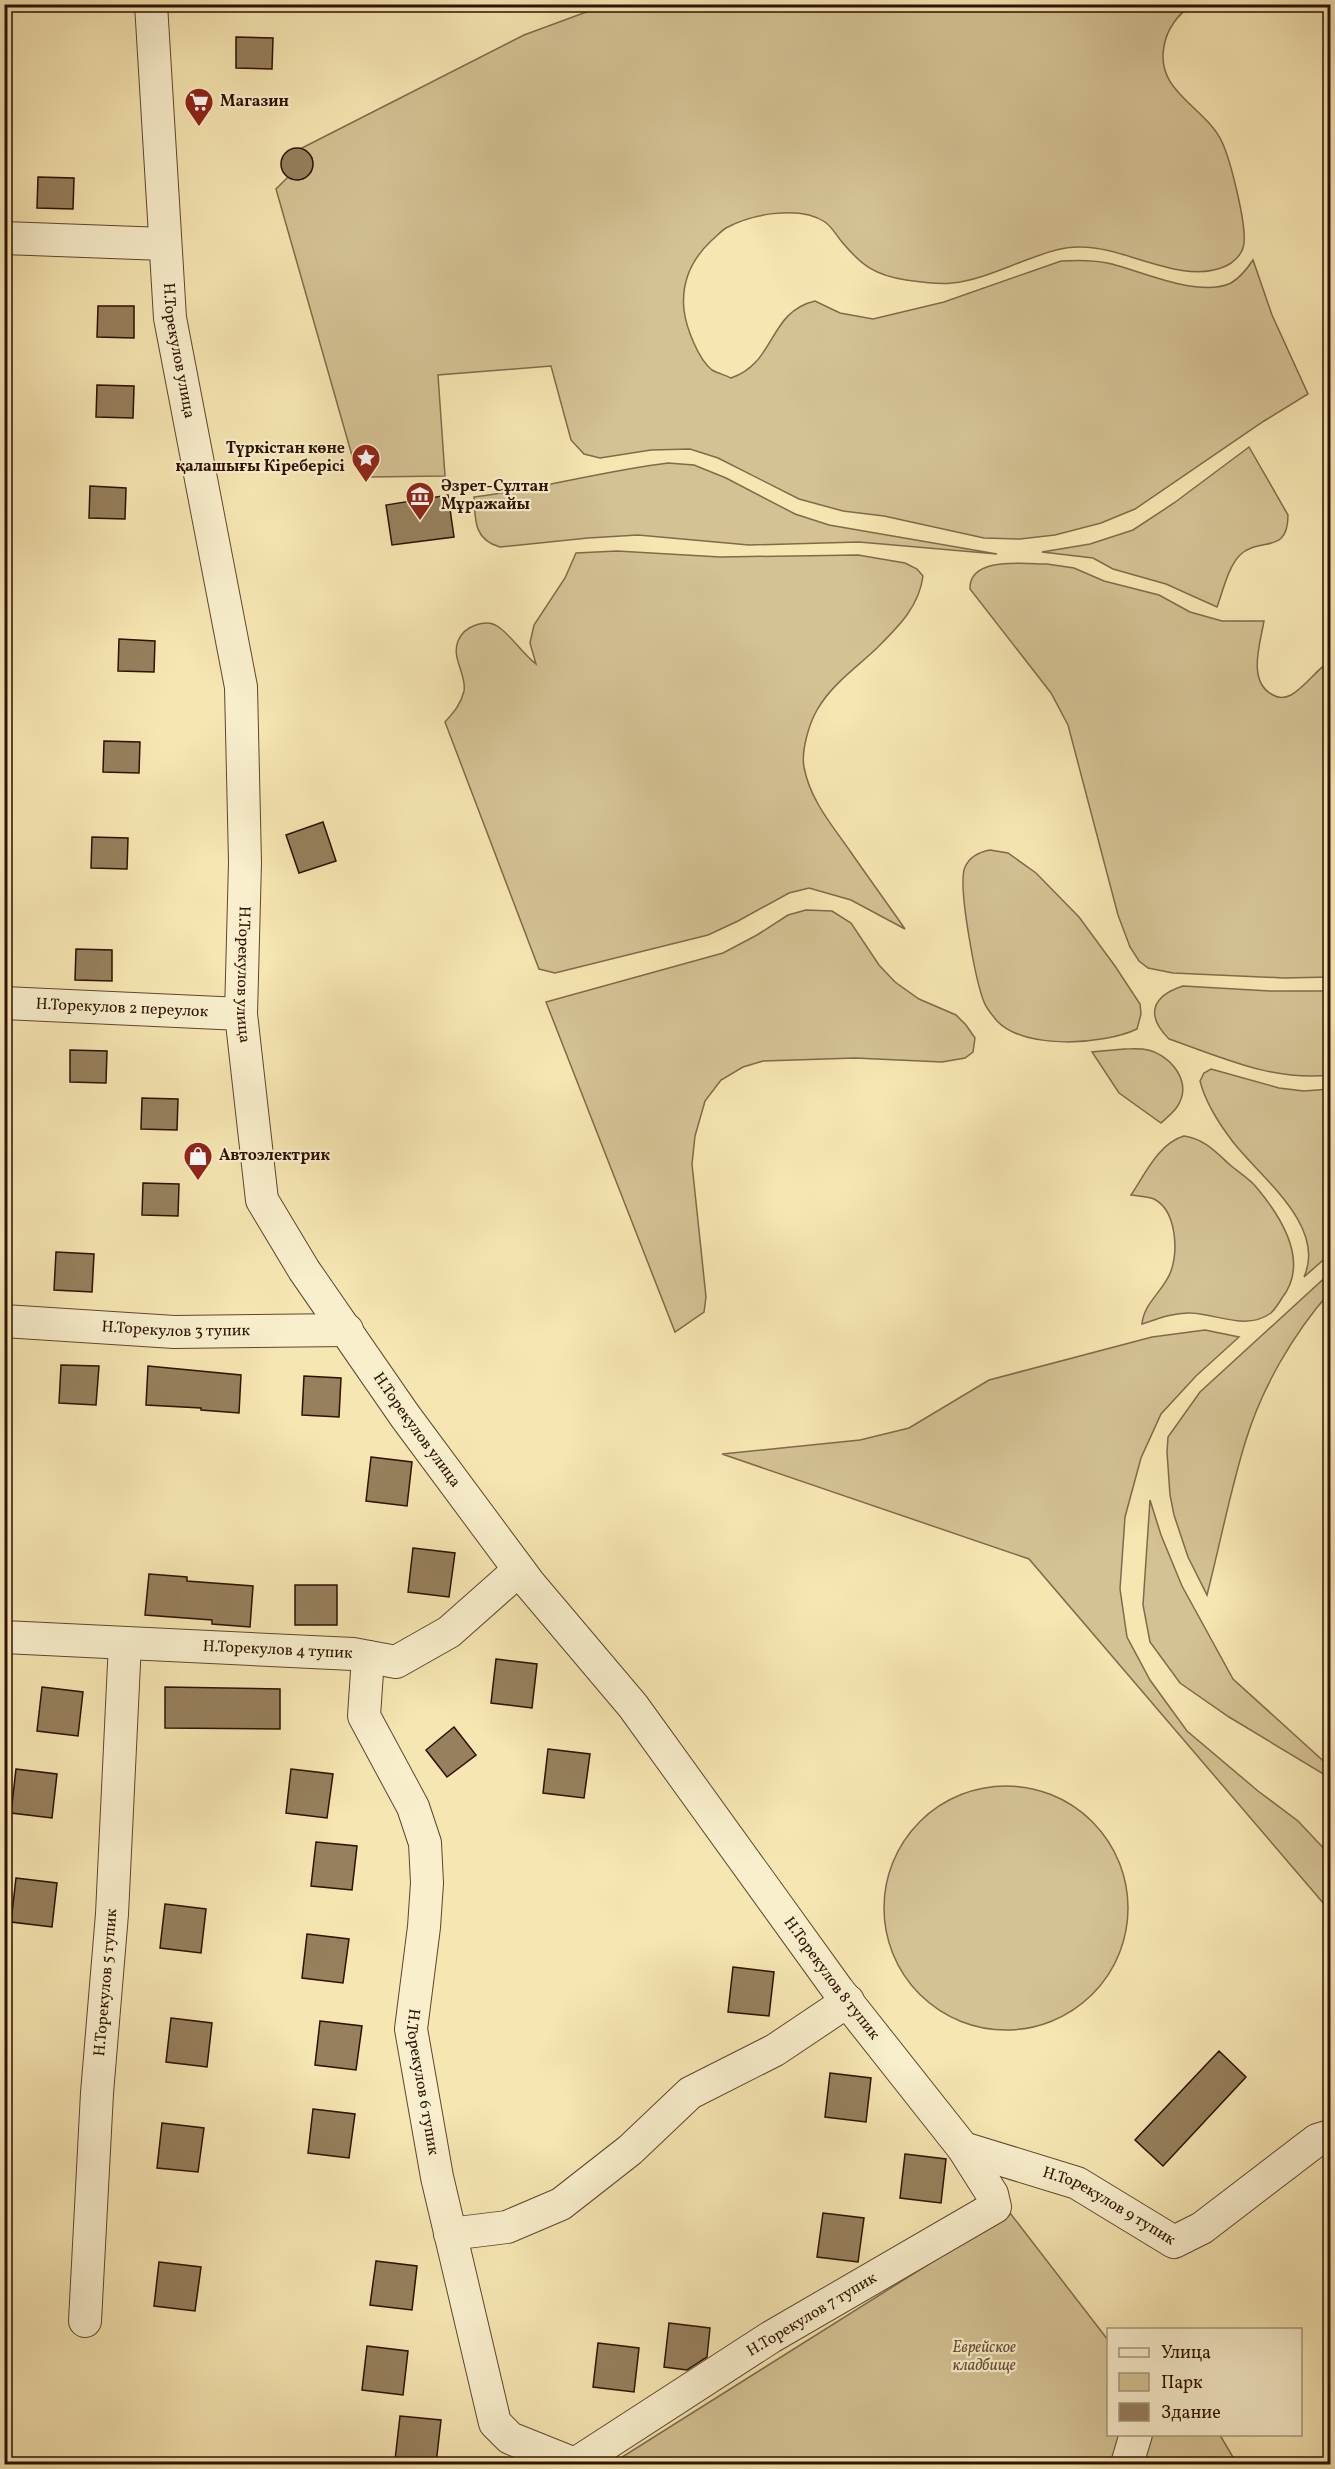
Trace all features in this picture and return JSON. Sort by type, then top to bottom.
[{"type":"street","name":"Н.Торекулов улица","points":[[151,4],[170,318],[241,687],[245,862],[241,1014],[262,1200],[304,1270],[405,1416],[519,1570],[633,1706],[705,1806]]},
{"type":"street","points":[[4,238],[164,243]]},
{"type":"street","name":"Н.Торекулов 2 переулок","points":[[4,1003],[241,1014]]},
{"type":"street","name":"Н.Торекулов 3 тупик","points":[[4,1321],[174,1332],[347,1330]]},
{"type":"street","name":"Н.Торекулов 4 тупик","points":[[4,1637],[353,1654],[396,1662],[449,1632],[519,1570]]},
{"type":"street","name":"Н.Торекулов 5 тупик","points":[[85,2322],[97,2093],[112,1914],[125,1643]]},
{"type":"street","name":"Н.Торекулов 6 тупик","points":[[368,1657],[364,1716],[414,1807],[425,1843],[427,1883],[424,1927],[411,2029],[437,2177],[495,2423],[510,2438],[575,2464]]},
{"type":"street","name":"Н.Торекулов 8 тупик","points":[[705,1806],[848,2001],[963,2148]]},
{"type":"street","points":[[450,2234],[507,2227],[561,2204],[630,2150],[690,2093],[775,2050],[848,2001]]},
{"type":"street","name":"Н.Торекулов 9 тупик","points":[[963,2148],[1077,2183],[1174,2242],[1202,2228],[1317,2140],[1330,2136]]},
{"type":"street","name":"Н.Торекулов 7 тупик","points":[[575,2464],[771,2337],[994,2207],[992,2194],[963,2148]]},
{"type":"street","points":[[1126,2464],[1135,2436]]},
{"type":"green space","points":[[608,4],[1192,5],[1178,17],[1170,28],[1165,40],[1163,62],[1174,87],[1214,129],[1225,151],[1238,195],[1244,239],[1243,248],[1229,265],[1209,271],[1173,269],[1099,249],[1073,247],[1051,252],[970,280],[947,284],[923,282],[895,278],[870,268],[849,250],[828,224],[815,217],[776,213],[736,223],[726,228],[704,248],[689,272],[684,290],[683,300],[687,325],[707,365],[712,370],[731,378],[746,371],[756,361],[788,316],[800,307],[815,301],[840,313],[873,319],[944,302],[1061,261],[1106,263],[1188,286],[1218,287],[1235,281],[1253,260],[1272,315],[1308,394],[1264,421],[1135,509],[1101,523],[1055,535],[1020,539],[984,538],[884,516],[843,511],[799,499],[718,458],[690,449],[651,450],[600,458],[584,454],[571,440],[551,366],[438,375],[445,476],[369,477],[366,459],[361,456],[353,459],[276,189],[288,177],[299,180],[311,172],[312,158],[305,150],[300,149],[524,35]]},
{"type":"green space","points":[[1249,447],[1288,515],[1287,528],[1278,541],[1256,546],[1240,555],[1229,573],[1217,607],[1166,584],[1113,569],[1093,558],[1042,552],[1090,544],[1133,530],[1174,503]]},
{"type":"green space","points":[[668,463],[694,465],[726,478],[795,514],[829,525],[997,554],[859,542],[749,545],[638,535],[500,547],[485,539],[478,528],[474,497]]},
{"type":"green space","points":[[617,551],[720,557],[858,555],[905,563],[917,569],[923,576],[917,597],[900,624],[837,684],[817,710],[806,738],[803,761],[816,801],[905,929],[851,900],[809,888],[789,893],[708,935],[555,973],[539,969],[445,722],[459,704],[464,691],[456,647],[461,636],[470,627],[489,623],[505,632],[536,664],[530,643],[534,625],[565,578],[576,553]]},
{"type":"green space","points":[[1013,563],[1074,568],[1104,581],[1159,595],[1190,612],[1222,621],[1264,621],[1258,651],[1258,672],[1265,689],[1275,696],[1291,695],[1330,661],[1330,977],[1284,978],[1173,973],[1148,968],[1139,961],[1130,947],[1118,915],[1068,725],[1051,693],[970,589],[972,578],[979,571],[988,567]]},
{"type":"green space","points":[[990,850],[1008,853],[1036,873],[1079,917],[1140,1004],[1141,1014],[1137,1029],[1105,1039],[1065,1042],[1026,1037],[997,1021],[986,1007],[981,991],[968,934],[963,893],[963,877],[967,863],[975,855]]},
{"type":"green space","points":[[806,910],[832,911],[851,923],[879,965],[895,982],[919,999],[956,1015],[966,1025],[975,1038],[973,1052],[965,1058],[942,1062],[855,1058],[763,1061],[743,1067],[721,1080],[705,1101],[695,1136],[692,1164],[706,1297],[704,1312],[675,1332],[546,1002],[723,953],[788,915]]},
{"type":"green space","points":[[1183,986],[1270,991],[1330,991],[1330,1075],[1288,1075],[1268,1071],[1169,1039],[1157,1022],[1155,1007],[1164,995]]},
{"type":"green space","points":[[1145,1049],[1157,1053],[1172,1064],[1178,1072],[1183,1089],[1181,1098],[1175,1109],[1161,1123],[1119,1093],[1092,1052]]},
{"type":"green space","points":[[1211,1069],[1279,1088],[1304,1091],[1330,1089],[1330,1254],[1304,1277],[1309,1258],[1306,1239],[1299,1221],[1273,1187],[1233,1142],[1214,1113],[1205,1097],[1200,1081],[1204,1073]]},
{"type":"green space","points":[[1184,1136],[1209,1146],[1254,1185],[1283,1226],[1293,1255],[1290,1284],[1274,1310],[1261,1318],[1242,1321],[1185,1313],[1166,1316],[1142,1324],[1146,1309],[1164,1285],[1171,1271],[1175,1243],[1171,1222],[1162,1205],[1151,1198],[1131,1195],[1160,1152],[1167,1145]]},
{"type":"green space","points":[[1330,1273],[1330,1292],[1291,1344],[1269,1383],[1252,1423],[1235,1480],[1207,1595],[1188,1557],[1174,1515],[1170,1495],[1168,1437],[1200,1392]]},
{"type":"green space","points":[[1205,1330],[1239,1337],[1196,1376],[1161,1414],[1141,1458],[1125,1517],[1120,1589],[1127,1637],[1150,1680],[1187,1731],[1258,1791],[1298,1821],[1330,1855],[1330,1911],[1029,1559],[722,1454],[860,1440],[909,1428],[989,1380],[1152,1337]]},
{"type":"green space","points":[[1150,1500],[1161,1535],[1182,1586],[1233,1679],[1330,1767],[1330,1778],[1229,1717],[1180,1683],[1150,1642],[1143,1605]]},
{"type":"green space","points":[[994,1786],[1018,1786],[1042,1791],[1064,1800],[1093,1821],[1108,1840],[1119,1861],[1126,1884],[1128,1908],[1126,1932],[1119,1955],[1108,1976],[1093,1995],[1064,2016],[1042,2025],[1018,2030],[994,2030],[970,2025],[948,2016],[928,2003],[911,1986],[898,1966],[889,1944],[884,1920],[884,1896],[889,1872],[898,1850],[911,1830],[928,1813],[948,1800],[970,1791]]},
{"type":"green space","name":"Еврейское кладбище","points":[[1010,2213],[1107,2339],[1107,2436],[1221,2436],[1237,2464],[611,2464]]},
{"type":"building","points":[[236,37],[273,38],[272,69],[236,68]]},
{"type":"building","points":[[297,148],[308,153],[313,164],[308,175],[297,180],[286,175],[281,164],[286,153]]},
{"type":"building","points":[[38,177],[74,178],[73,209],[37,208]]},
{"type":"building","points":[[98,306],[134,306],[134,338],[97,337]]},
{"type":"building","points":[[97,385],[134,386],[133,418],[96,417]]},
{"type":"building","points":[[90,486],[126,488],[125,519],[89,518]]},
{"type":"building","name":"Әзрет-Сұлтан Мұражайы","points":[[448,495],[454,537],[392,545],[386,505]]},
{"type":"building","points":[[119,639],[155,641],[154,672],[118,671]]},
{"type":"building","points":[[104,741],[140,742],[139,773],[103,772]]},
{"type":"building","points":[[323,822],[336,861],[299,873],[286,835]]},
{"type":"building","points":[[92,837],[128,838],[127,869],[91,868]]},
{"type":"building","points":[[76,949],[112,950],[112,981],[75,980]]},
{"type":"building","points":[[70,1050],[107,1051],[106,1083],[70,1082]]},
{"type":"building","points":[[142,1098],[178,1099],[177,1130],[141,1129]]},
{"type":"building","points":[[143,1183],[179,1184],[178,1216],[142,1215]]},
{"type":"building","points":[[56,1252],[94,1254],[92,1292],[54,1290]]},
{"type":"building","points":[[61,1365],[99,1366],[96,1405],[59,1403]]},
{"type":"building","points":[[148,1366],[241,1375],[239,1413],[146,1405]]},
{"type":"building","points":[[304,1376],[341,1378],[339,1417],[302,1415]]},
{"type":"building","points":[[371,1457],[412,1462],[407,1506],[366,1501]]},
{"type":"building","points":[[413,1548],[455,1553],[449,1597],[408,1592]]},
{"type":"building","points":[[149,1574],[187,1577],[187,1581],[253,1586],[250,1627],[212,1624],[212,1620],[145,1615]]},
{"type":"building","points":[[295,1585],[337,1585],[337,1625],[295,1625]]},
{"type":"building","points":[[496,1659],[537,1664],[532,1708],[491,1703]]},
{"type":"building","points":[[42,1687],[83,1692],[78,1736],[37,1731]]},
{"type":"building","points":[[165,1687],[280,1689],[280,1729],[165,1728]]},
{"type":"building","points":[[454,1727],[476,1755],[447,1777],[426,1750]]},
{"type":"building","points":[[548,1749],[590,1754],[584,1798],[543,1793]]},
{"type":"building","points":[[16,1769],[57,1774],[52,1818],[11,1813]]},
{"type":"building","points":[[291,1769],[333,1774],[327,1818],[286,1813]]},
{"type":"building","points":[[316,1842],[357,1846],[352,1890],[311,1886]]},
{"type":"building","points":[[16,1878],[57,1883],[52,1927],[11,1922]]},
{"type":"building","points":[[165,1904],[206,1909],[201,1953],[160,1948]]},
{"type":"building","points":[[307,1934],[349,1939],[343,1983],[302,1978]]},
{"type":"building","points":[[733,1967],[774,1972],[769,2016],[728,2012]]},
{"type":"building","points":[[171,2018],[212,2023],[207,2067],[166,2062]]},
{"type":"building","points":[[320,2021],[362,2026],[356,2070],[315,2065]]},
{"type":"building","points":[[1219,2051],[1246,2077],[1163,2166],[1135,2140]]},
{"type":"building","points":[[830,2073],[871,2078],[866,2122],[825,2117]]},
{"type":"building","points":[[313,2109],[355,2114],[349,2158],[308,2153]]},
{"type":"building","points":[[162,2123],[204,2128],[198,2172],[157,2168]]},
{"type":"building","points":[[905,2154],[946,2159],[941,2203],[900,2198]]},
{"type":"building","points":[[823,2213],[864,2218],[858,2262],[817,2257]]},
{"type":"building","points":[[376,2261],[417,2266],[412,2310],[370,2305]]},
{"type":"building","points":[[159,2262],[201,2267],[195,2311],[154,2306]]},
{"type":"building","points":[[669,2323],[710,2328],[707,2357],[687,2370],[664,2367]]},
{"type":"building","points":[[598,2343],[639,2348],[634,2392],[593,2387]]},
{"type":"building","points":[[367,2346],[408,2351],[403,2395],[362,2390]]},
{"type":"building","points":[[400,2416],[441,2420],[436,2464],[395,2460]]},
{"type":"place","name":"Магазин","points":[[199,128]]},
{"type":"place","name":"Түркістан көне қалашығы Кіреберісі","points":[[366,484]]},
{"type":"place","name":"Әзрет-Сұлтан Мұражайы","points":[[420,522]]},
{"type":"place","name":"Автоэлектрик","points":[[198,1182]]}]
